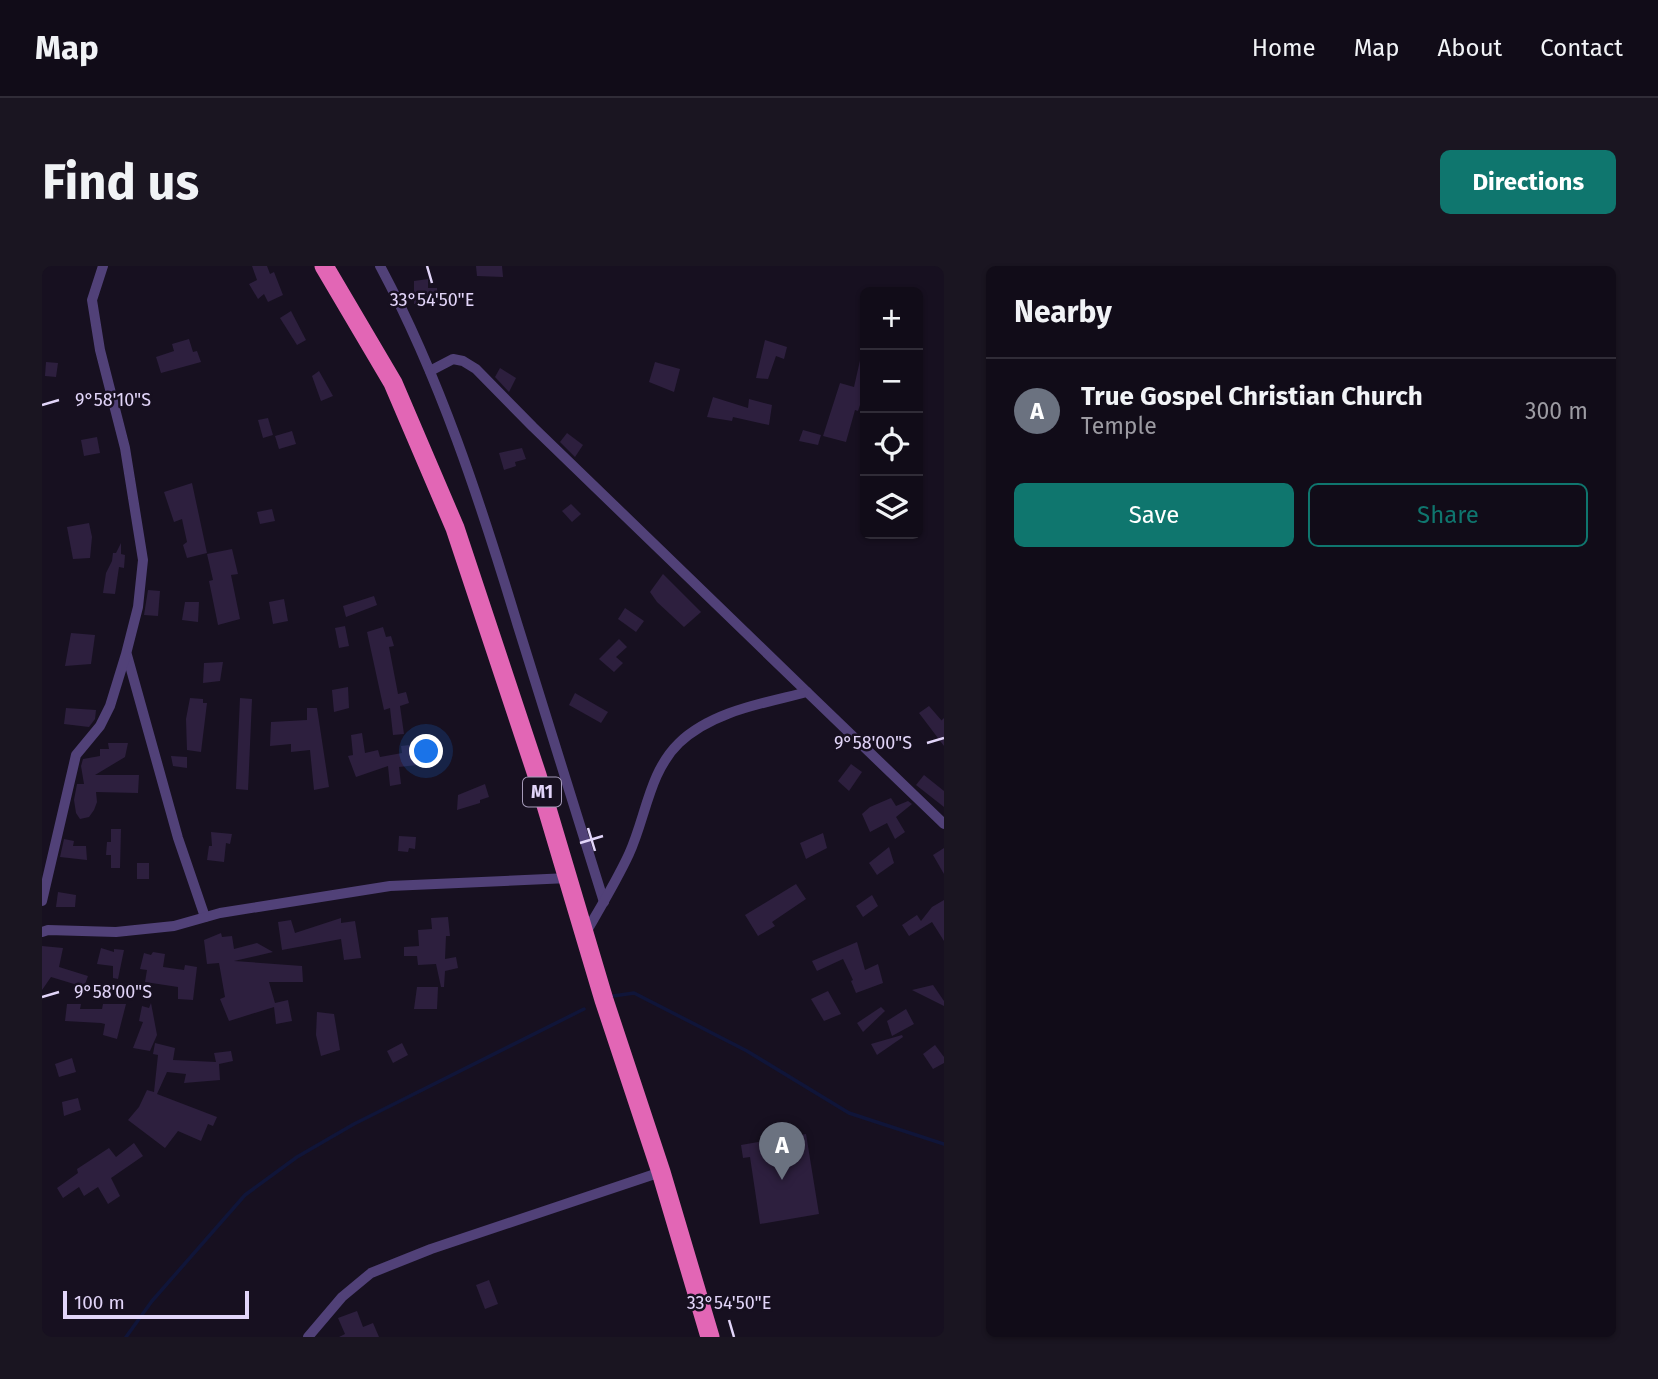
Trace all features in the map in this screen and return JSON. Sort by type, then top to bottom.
[{"type":"highway","name":"M1","points":[[324,266],[393,383],[455,528],[537,775],[604,1000],[661,1172],[710,1337]]},
{"type":"street","points":[[42,901],[76,755],[100,726],[110,706],[127,654],[138,607],[142,560],[125,448],[100,350],[92,300],[103,266]]},
{"type":"street","points":[[380,266],[403,308],[430,371],[488,528],[604,902]]},
{"type":"street","points":[[430,371],[453,359],[463,361],[476,369],[944,824]]},
{"type":"street","points":[[127,654],[178,838],[205,917]]},
{"type":"street","points":[[585,934],[629,853],[661,765],[680,742],[712,722],[754,706],[807,692]]},
{"type":"street","points":[[42,932],[116,932],[174,926],[205,917],[390,886],[569,878]]},
{"type":"street","points":[[308,1337],[341,1297],[371,1273],[441,1245],[661,1172]]},
{"type":"building","points":[[252,266],[267,266],[270,274],[274,272],[283,295],[268,302],[264,294],[258,299],[249,284],[257,280]]},
{"type":"building","points":[[476,266],[502,266],[503,277],[477,276]]},
{"type":"building","points":[[428,279],[428,288],[437,288],[438,302],[414,304],[414,281]]},
{"type":"building","points":[[291,311],[306,340],[297,345],[280,318]]},
{"type":"building","points":[[189,339],[193,352],[197,351],[201,362],[161,373],[156,357],[174,351],[172,344]]},
{"type":"building","points":[[765,340],[787,347],[784,359],[776,356],[768,379],[756,378]]},
{"type":"building","points":[[860,360],[860,405],[858,411],[855,410],[846,442],[823,436],[840,383],[854,387]]},
{"type":"building","points":[[46,362],[58,363],[56,377],[45,376]]},
{"type":"building","points":[[655,362],[680,369],[674,392],[649,382]]},
{"type":"building","points":[[500,368],[516,378],[509,392],[495,377]]},
{"type":"building","points":[[319,371],[333,396],[321,401],[312,376]]},
{"type":"building","points":[[713,397],[748,408],[749,399],[772,405],[769,425],[733,417],[732,421],[707,417]]},
{"type":"building","points":[[268,418],[273,435],[263,438],[258,420]]},
{"type":"building","points":[[803,430],[821,435],[818,445],[799,441]]},
{"type":"building","points":[[292,431],[296,444],[279,449],[275,436]]},
{"type":"building","points":[[567,433],[583,445],[575,457],[560,442]]},
{"type":"building","points":[[97,437],[100,453],[84,456],[81,440]]},
{"type":"building","points":[[522,448],[526,459],[515,462],[516,466],[504,470],[499,453]]},
{"type":"building","points":[[192,483],[207,553],[187,558],[183,545],[187,542],[182,519],[174,522],[164,492]]},
{"type":"building","points":[[571,504],[581,514],[572,522],[562,511]]},
{"type":"building","points":[[272,509],[275,521],[260,524],[257,512]]},
{"type":"building","points":[[89,523],[92,537],[90,558],[73,559],[67,527]]},
{"type":"building","points":[[121,543],[121,554],[125,555],[124,568],[119,567],[115,594],[103,593],[113,553],[116,553]]},
{"type":"building","points":[[232,549],[238,574],[231,575],[240,619],[218,625],[209,581],[213,580],[207,554]]},
{"type":"building","points":[[663,574],[701,612],[684,627],[650,592]]},
{"type":"building","points":[[148,590],[160,591],[158,616],[144,615]]},
{"type":"building","points":[[374,596],[377,605],[346,617],[343,606]]},
{"type":"building","points":[[284,599],[288,621],[273,624],[269,602]]},
{"type":"building","points":[[185,602],[199,602],[198,622],[182,620]]},
{"type":"building","points":[[625,608],[644,621],[636,632],[618,619]]},
{"type":"building","points":[[345,626],[349,646],[339,648],[335,628]]},
{"type":"building","points":[[383,627],[386,637],[391,636],[394,646],[389,647],[398,694],[406,692],[409,703],[400,706],[404,734],[393,735],[390,708],[384,710],[367,632]]},
{"type":"building","points":[[71,633],[95,635],[91,664],[65,666]]},
{"type":"building","points":[[619,639],[627,647],[616,657],[623,663],[614,672],[599,659]]},
{"type":"building","points":[[223,662],[220,681],[203,683],[204,663]]},
{"type":"building","points":[[348,687],[349,708],[334,712],[332,690]]},
{"type":"building","points":[[575,693],[608,712],[601,723],[569,705]]},
{"type":"building","points":[[190,698],[203,699],[203,703],[207,703],[201,752],[187,750],[186,719]]},
{"type":"building","points":[[240,698],[252,699],[248,790],[236,789]]},
{"type":"building","points":[[929,706],[942,720],[944,718],[944,746],[919,713]]},
{"type":"building","points":[[66,708],[96,710],[95,719],[89,727],[64,724]]},
{"type":"building","points":[[307,708],[317,708],[329,787],[314,790],[310,750],[291,752],[291,744],[270,746],[271,722],[307,720]]},
{"type":"building","points":[[362,733],[365,753],[378,750],[380,757],[402,753],[401,746],[419,744],[417,765],[399,767],[401,784],[390,786],[388,766],[356,777],[348,756],[353,755],[351,735]]},
{"type":"building","points":[[108,743],[128,743],[125,757],[95,775],[139,775],[138,793],[96,792],[94,810],[89,817],[80,819],[74,800],[77,784],[84,784],[81,766],[83,759],[100,756],[100,749],[109,749]]},
{"type":"building","points":[[171,756],[187,757],[187,768],[173,766]]},
{"type":"building","points":[[851,764],[862,772],[849,791],[838,781]]},
{"type":"building","points":[[924,775],[944,791],[944,807],[916,785]]},
{"type":"building","points":[[485,784],[489,797],[480,800],[480,803],[457,810],[458,795]]},
{"type":"building","points":[[891,798],[896,806],[908,801],[912,804],[896,817],[905,832],[895,839],[887,823],[870,832],[862,814],[870,807]]},
{"type":"building","points":[[111,829],[121,829],[120,868],[111,868],[111,855],[106,855],[107,842],[111,842]]},
{"type":"building","points":[[211,832],[232,834],[230,844],[226,843],[224,862],[207,860],[209,846],[212,846]]},
{"type":"building","points":[[823,833],[827,848],[806,859],[800,843]]},
{"type":"building","points":[[399,836],[416,837],[415,849],[409,848],[408,852],[398,851]]},
{"type":"building","points":[[64,839],[74,841],[73,846],[86,846],[87,860],[60,857]]},
{"type":"building","points":[[889,847],[894,863],[877,875],[869,863]]},
{"type":"building","points":[[944,848],[944,874],[933,855]]},
{"type":"building","points":[[137,863],[149,863],[149,879],[137,879]]},
{"type":"building","points":[[796,884],[806,899],[772,922],[775,926],[758,936],[745,915]]},
{"type":"building","points":[[58,892],[76,895],[75,907],[56,907]]},
{"type":"building","points":[[872,895],[878,906],[863,917],[856,906]]},
{"type":"building","points":[[944,900],[944,941],[932,922],[909,936],[902,925],[917,915],[921,921],[932,907]]},
{"type":"building","points":[[448,917],[450,936],[446,936],[445,959],[456,957],[458,968],[445,971],[444,987],[441,987],[436,964],[418,965],[417,956],[404,956],[404,947],[419,946],[418,930],[432,929],[431,918]]},
{"type":"building","points":[[341,918],[341,923],[355,921],[361,958],[344,960],[341,939],[282,950],[278,922],[291,920],[295,933]]},
{"type":"building","points":[[221,933],[222,937],[232,936],[234,949],[257,943],[273,952],[234,961],[302,966],[303,982],[269,982],[275,1003],[288,1000],[292,1021],[276,1024],[274,1007],[229,1021],[220,999],[225,997],[219,963],[207,964],[204,940]]},
{"type":"building","points":[[857,942],[865,970],[878,964],[883,983],[856,993],[843,959],[817,971],[812,961]]},
{"type":"building","points":[[42,946],[63,948],[59,967],[88,976],[84,987],[51,977],[42,990]]},
{"type":"building","points":[[101,948],[114,952],[114,949],[124,950],[118,979],[113,978],[113,966],[97,964]]},
{"type":"building","points":[[153,952],[165,954],[163,967],[184,970],[185,965],[197,967],[193,1000],[178,999],[178,987],[145,982],[147,970],[140,969],[144,953],[151,955]]},
{"type":"building","points":[[933,985],[944,1001],[944,1006],[912,990]]},
{"type":"building","points":[[417,987],[438,987],[437,1009],[414,1009]]},
{"type":"building","points":[[828,991],[841,1014],[824,1021],[811,999]]},
{"type":"building","points":[[151,1003],[157,1035],[150,1051],[133,1048],[143,1022],[139,1021],[142,1006],[149,1008]]},
{"type":"building","points":[[67,1004],[81,1004],[80,1009],[102,1009],[103,1004],[126,1004],[117,1039],[103,1035],[105,1024],[65,1021]]},
{"type":"building","points":[[881,1007],[885,1011],[863,1032],[857,1023]]},
{"type":"building","points":[[906,1009],[914,1024],[892,1036],[887,1021]]},
{"type":"building","points":[[317,1012],[334,1014],[340,1050],[321,1056],[316,1035]]},
{"type":"building","points":[[902,1035],[903,1037],[877,1055],[871,1044]]},
{"type":"building","points":[[155,1043],[175,1048],[173,1060],[216,1062],[214,1053],[231,1051],[233,1061],[219,1064],[220,1080],[184,1083],[186,1074],[167,1072],[157,1094],[217,1117],[213,1126],[208,1124],[201,1141],[178,1131],[165,1148],[128,1120],[139,1107],[147,1090],[154,1092],[158,1055],[153,1054]]},
{"type":"building","points":[[402,1043],[408,1055],[393,1063],[387,1051]]},
{"type":"building","points":[[935,1045],[944,1057],[944,1063],[933,1069],[923,1054]]},
{"type":"building","points":[[72,1058],[76,1072],[59,1077],[55,1064]]},
{"type":"building","points":[[78,1098],[81,1110],[64,1116],[62,1102]]},
{"type":"building","points":[[806,1134],[819,1214],[760,1224],[750,1157],[743,1158],[741,1145]]},
{"type":"building","points":[[134,1143],[143,1156],[111,1178],[120,1196],[108,1204],[98,1187],[84,1196],[79,1187],[63,1198],[57,1188],[78,1173],[77,1169],[109,1148],[116,1157]]},
{"type":"building","points":[[489,1280],[498,1304],[485,1309],[476,1285]]},
{"type":"building","points":[[357,1311],[363,1327],[373,1323],[379,1337],[339,1337],[345,1334],[338,1318]]},
{"type":"waterway","points":[[613,996],[634,993],[747,1051],[849,1113],[944,1144]]},
{"type":"waterway","points":[[126,1337],[152,1301],[245,1195],[297,1157],[354,1124],[584,1009]]},
{"type":"place","name":"True Gospel Christian Church","points":[[782,1180]]}]
